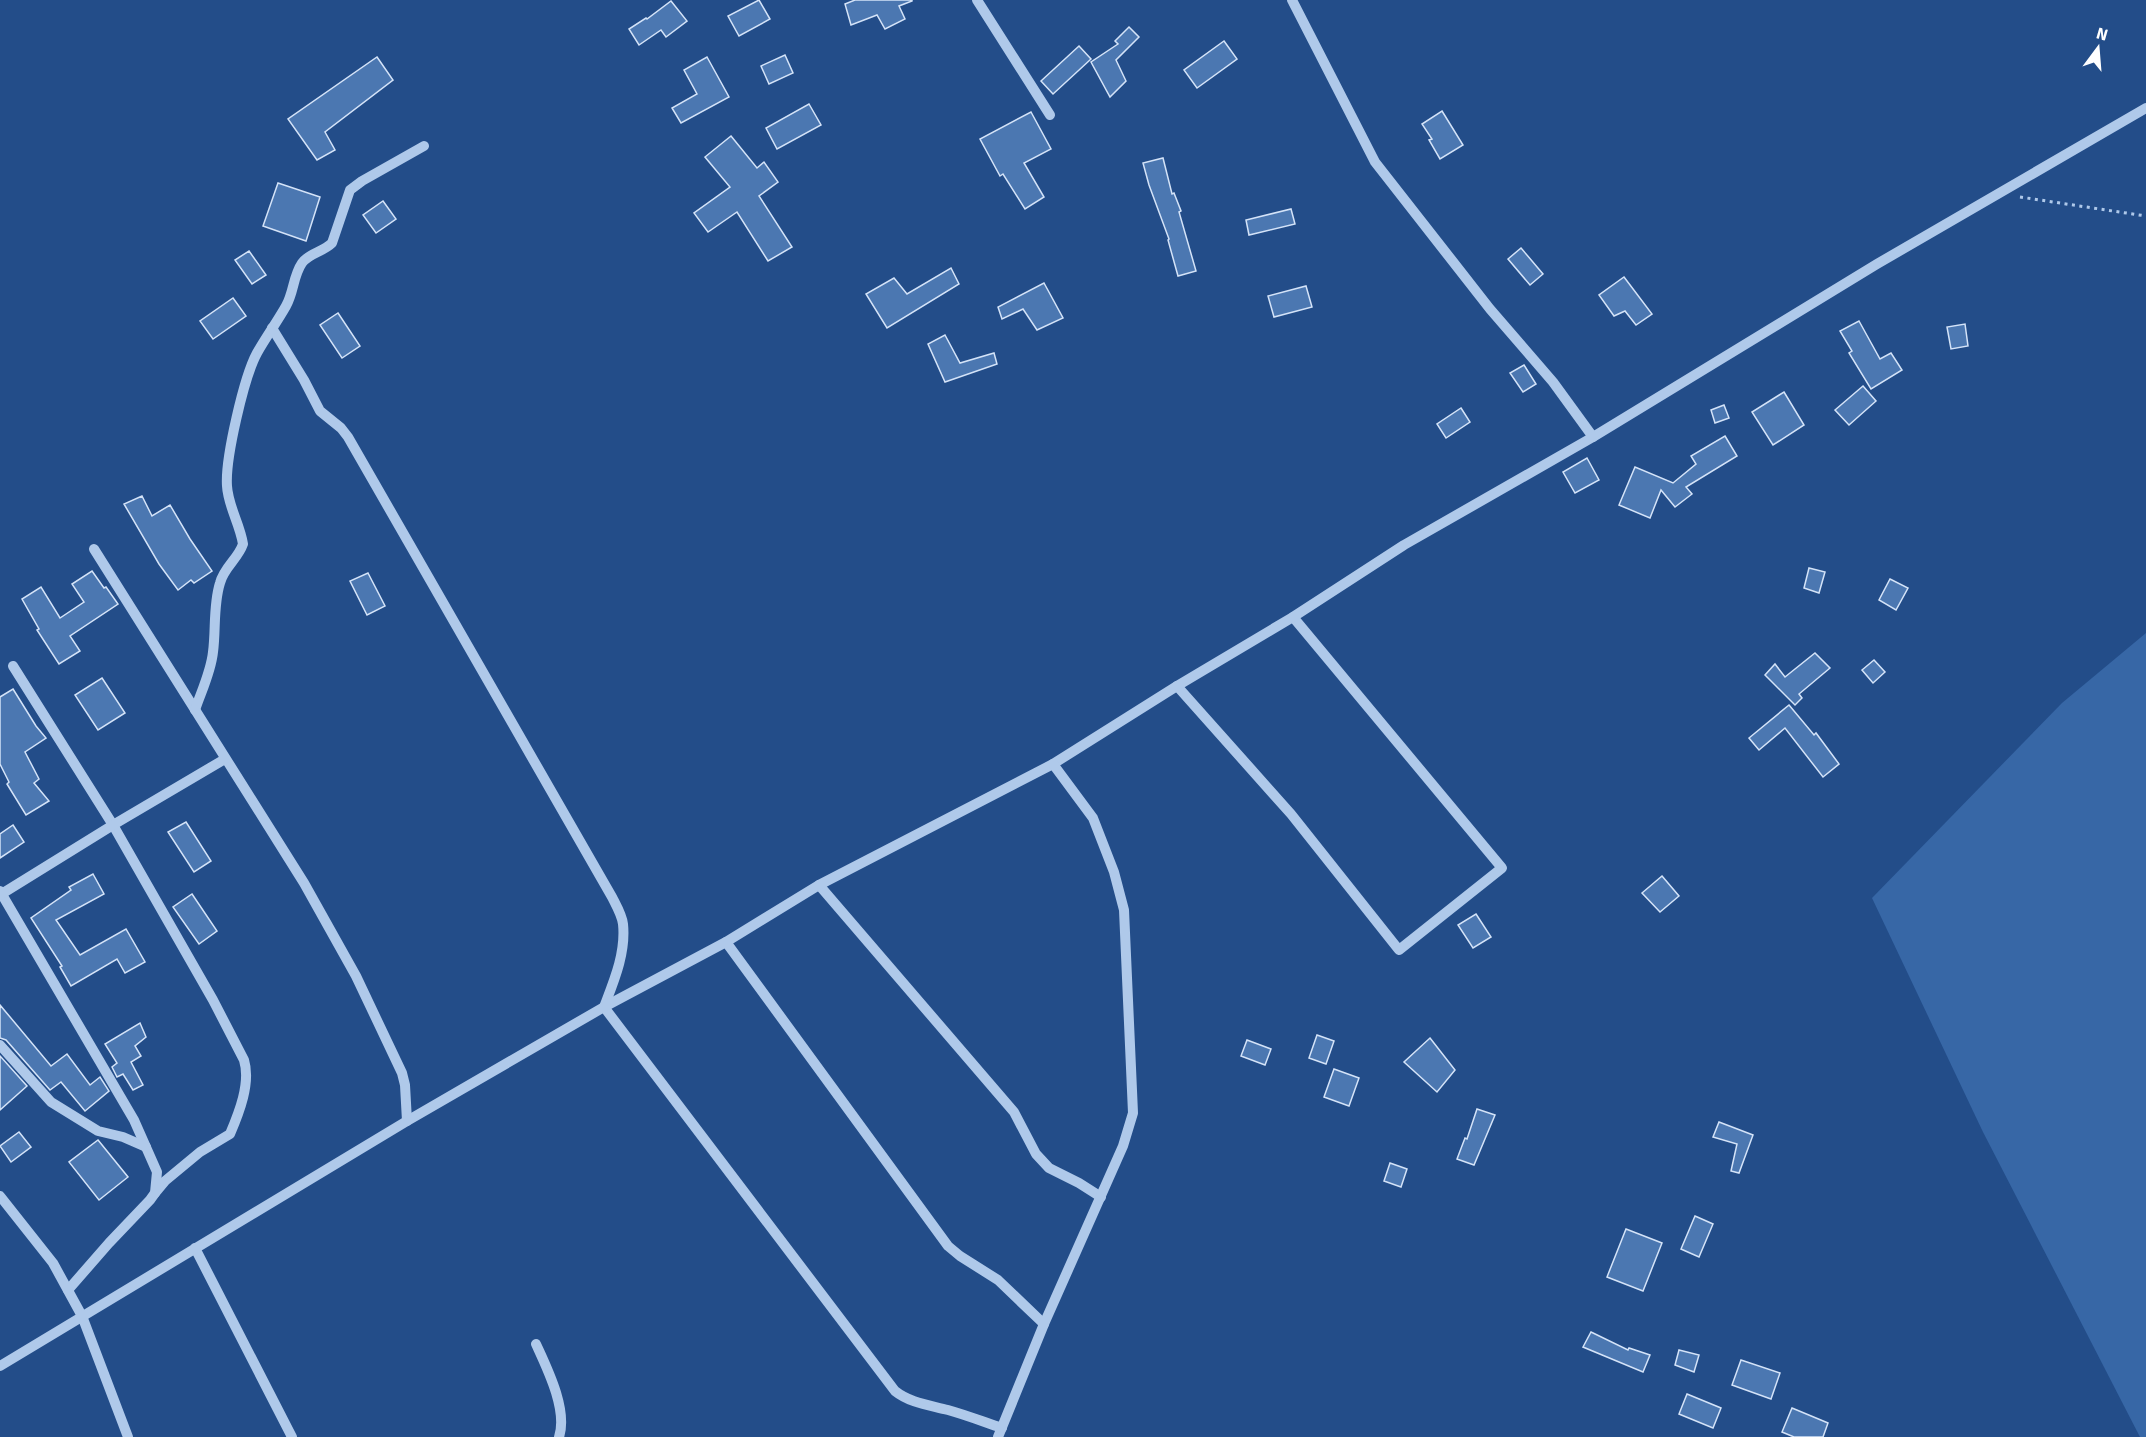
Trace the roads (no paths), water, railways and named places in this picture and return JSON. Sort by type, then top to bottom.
[{"type":"street","points":[[977,0],[1050,115]]},
{"type":"street","points":[[1292,0],[1375,162],[1491,309],[1553,382],[1593,437]]},
{"type":"street","points":[[0,1366],[407,1120],[604,1007],[726,942],[819,885],[1053,764],[1293,617],[1404,545],[1593,437],[1876,264],[2146,108]]},
{"type":"street","points":[[195,710],[213,656],[220,582],[243,544],[227,487],[227,474],[234,430],[245,385],[256,354],[292,294],[298,270],[303,261],[326,249],[332,243],[350,190],[424,146]]},
{"type":"street","points":[[272,328],[320,411],[341,428],[348,437],[612,897],[623,922],[622,948],[619,969],[604,1007]]},
{"type":"street","points":[[94,549],[304,883],[356,976],[402,1073],[407,1120]]},
{"type":"street","points":[[1177,686],[1291,814],[1399,951],[1502,868],[1293,617]]},
{"type":"street","points":[[14,666],[113,825],[213,1000],[247,1069],[246,1082],[230,1134],[200,1152],[165,1181],[68,1290]]},
{"type":"street","points":[[155,1193],[157,1172],[126,1104],[0,893],[225,759]]},
{"type":"street","points":[[604,1007],[895,1391],[904,1398],[950,1411],[1000,1433],[1044,1323],[1123,1146],[1133,1113],[1124,910],[1114,872],[1093,818],[1053,764]]},
{"type":"street","points":[[819,885],[1014,1112],[1036,1154],[1049,1168],[1101,1197]]},
{"type":"street","points":[[726,942],[948,1246],[998,1280],[1044,1323]]},
{"type":"street","points":[[0,1046],[51,1102],[98,1131],[123,1137],[146,1147]]},
{"type":"street","points":[[0,1196],[53,1263],[82,1316],[128,1437]]},
{"type":"street","points":[[195,1248],[292,1437]]},
{"type":"street","points":[[536,1344],[555,1388],[560,1416],[559,1437]]}]
